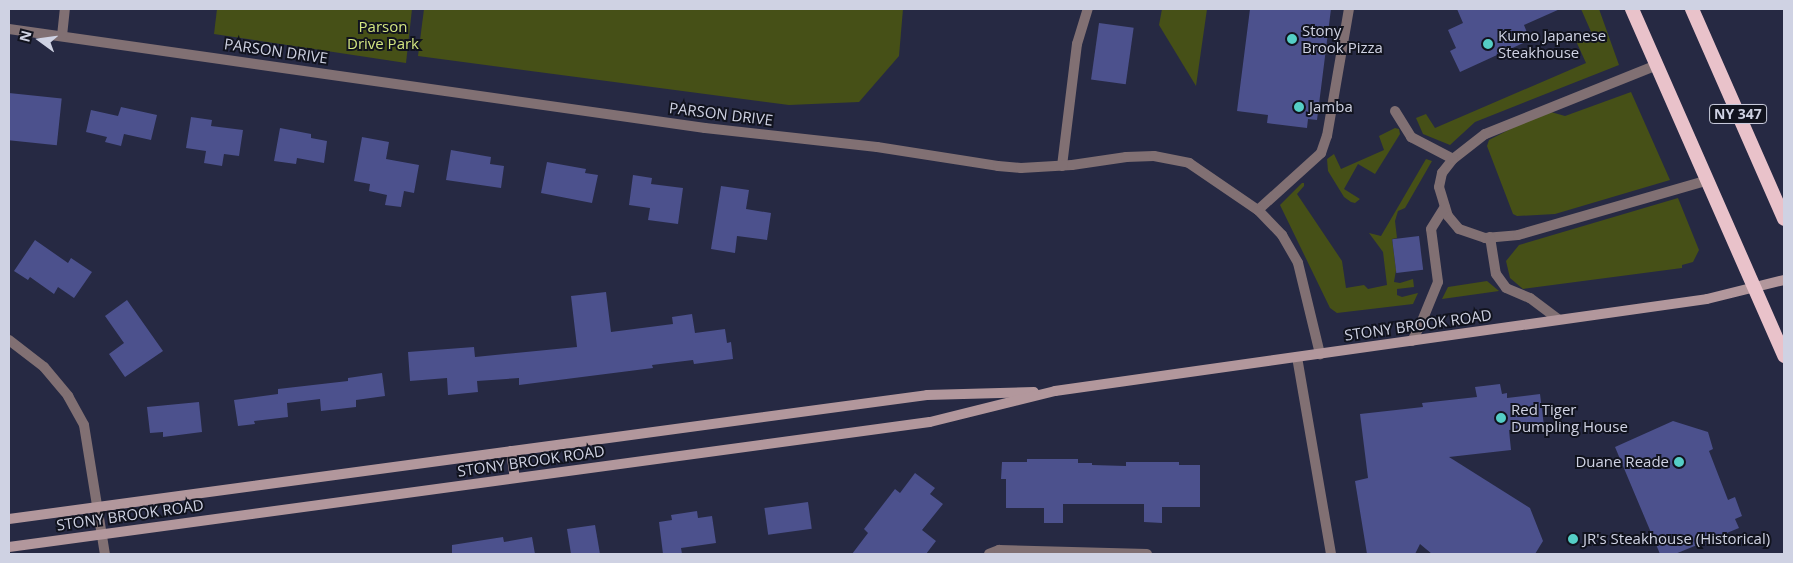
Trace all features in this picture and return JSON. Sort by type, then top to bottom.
[{"type":"highway","name":"NY 347","points":[[1632,9],[1784,356]]},
{"type":"highway","name":"NY 347","points":[[1692,9],[1784,219]]},
{"type":"main road","name":"STONY BROOK ROAD","points":[[9,546],[930,422],[1054,392],[1707,299],[1784,280]]},
{"type":"main road","name":"STONY BROOK ROAD","points":[[9,519],[927,395],[1054,392]]},
{"type":"main road","points":[[511,451],[515,478]]},
{"type":"street","points":[[62,36],[65,9]]},
{"type":"street","points":[[1062,166],[1077,44],[1088,9]]},
{"type":"street","points":[[1258,210],[1321,153],[1328,136],[1349,9]]},
{"type":"street","name":"PARSON DRIVE","points":[[9,29],[705,128],[877,148],[1021,168],[1062,166],[1126,157],[1154,156],[1189,163],[1258,210],[1282,235],[1298,263],[1320,354]]},
{"type":"street","points":[[1657,66],[1485,134],[1453,159],[1442,173],[1439,187],[1448,216],[1459,229],[1485,238],[1518,234],[1708,180]]},
{"type":"street","points":[[1395,112],[1411,137],[1453,159]]},
{"type":"street","points":[[1412,341],[1438,282],[1431,229],[1445,207]]},
{"type":"street","points":[[1490,237],[1496,274],[1506,288],[1530,298],[1558,319]]},
{"type":"street","points":[[9,340],[44,366],[68,396],[84,425],[105,554]]},
{"type":"street","points":[[1297,357],[1331,554]]},
{"type":"street","points":[[989,554],[999,550],[1147,554]]},
{"type":"green space","name":"Parson Drive Park","points":[[217,9],[412,9],[406,63],[214,34]]},
{"type":"green space","points":[[424,9],[903,9],[899,56],[859,102],[789,105],[418,56]]},
{"type":"green space","points":[[1162,9],[1207,9],[1196,86],[1159,25]]},
{"type":"green space","points":[[1581,9],[1599,9],[1619,65],[1475,122],[1450,145],[1423,134],[1416,118],[1426,114],[1435,128],[1586,63],[1576,41],[1592,34]]},
{"type":"green space","points":[[1631,92],[1670,180],[1555,214],[1517,216],[1513,214],[1487,146],[1489,140],[1522,123],[1551,112],[1565,116]]},
{"type":"green space","points":[[1395,128],[1399,129],[1400,134],[1375,174],[1358,164],[1344,189],[1360,199],[1355,203],[1351,202],[1344,197],[1328,171],[1327,159],[1334,154],[1341,169],[1384,150],[1379,136]]},
{"type":"green space","points":[[1426,159],[1432,161],[1405,208],[1398,211],[1395,221],[1397,238],[1392,239],[1396,270],[1394,282],[1400,283],[1413,279],[1414,287],[1397,289],[1397,295],[1402,297],[1418,293],[1413,304],[1337,313],[1330,308],[1280,205],[1304,183],[1304,186],[1297,194],[1342,261],[1346,288],[1364,285],[1368,289],[1387,285],[1383,252],[1369,233],[1381,236]]},
{"type":"green space","points":[[1678,198],[1699,250],[1693,262],[1682,265],[1682,268],[1523,289],[1510,278],[1506,261],[1519,245]]},
{"type":"green space","points":[[1487,281],[1499,291],[1442,299],[1448,287]]},
{"type":"building","points":[[1250,9],[1331,9],[1317,120],[1308,119],[1307,128],[1267,123],[1268,115],[1237,111]]},
{"type":"building","name":"Kumo Japanese Steakhouse","points":[[1457,9],[1560,9],[1524,25],[1530,40],[1460,72],[1450,51],[1456,48],[1448,30],[1463,23]]},
{"type":"building","points":[[1099,23],[1134,28],[1126,84],[1091,79]]},
{"type":"building","points":[[9,93],[62,99],[57,145],[9,140]]},
{"type":"building","points":[[121,107],[157,115],[151,140],[124,134],[121,146],[105,142],[107,137],[86,132],[91,110],[118,116]]},
{"type":"building","points":[[191,117],[212,120],[211,126],[243,130],[239,156],[224,154],[222,166],[204,163],[206,151],[186,148]]},
{"type":"building","points":[[280,128],[311,134],[311,138],[327,141],[324,163],[297,158],[296,164],[274,161]]},
{"type":"building","points":[[362,137],[389,142],[386,159],[419,165],[414,193],[404,191],[401,207],[385,205],[387,195],[369,191],[370,184],[354,181]]},
{"type":"building","points":[[451,150],[491,157],[490,164],[504,166],[501,188],[446,180]]},
{"type":"building","points":[[547,162],[586,169],[585,173],[598,175],[592,203],[541,193]]},
{"type":"building","points":[[633,175],[652,178],[651,184],[683,188],[678,224],[648,220],[650,208],[629,205]]},
{"type":"building","points":[[721,186],[749,190],[746,209],[771,213],[767,240],[737,236],[735,253],[711,249]]},
{"type":"building","points":[[1419,236],[1423,270],[1396,273],[1392,239]]},
{"type":"building","points":[[35,240],[68,263],[71,258],[92,272],[74,298],[58,287],[54,294],[30,277],[28,280],[14,271]]},
{"type":"building","points":[[606,292],[611,332],[673,324],[672,317],[692,314],[695,333],[725,329],[727,343],[731,342],[733,359],[694,364],[693,360],[652,365],[653,368],[519,385],[519,378],[477,381],[478,392],[448,395],[447,378],[410,381],[408,352],[474,347],[475,357],[577,347],[571,296]]},
{"type":"building","points":[[127,300],[163,351],[125,377],[109,354],[124,343],[105,316]]},
{"type":"building","points":[[382,373],[385,396],[356,400],[356,407],[321,411],[320,399],[287,403],[288,417],[254,421],[255,424],[238,426],[234,400],[278,394],[278,389],[348,381],[348,378]]},
{"type":"building","points":[[1500,384],[1502,394],[1507,393],[1507,398],[1540,394],[1544,426],[1509,430],[1511,450],[1449,457],[1530,508],[1543,541],[1535,554],[1432,554],[1420,544],[1415,554],[1367,554],[1355,481],[1368,478],[1360,414],[1423,407],[1422,403],[1477,397],[1475,387]]},
{"type":"building","points":[[199,402],[202,432],[163,437],[163,432],[150,433],[147,407]]},
{"type":"building","points":[[1673,421],[1708,432],[1713,449],[1709,451],[1728,500],[1735,497],[1742,516],[1735,519],[1739,528],[1675,554],[1660,554],[1615,447]]},
{"type":"building","points":[[1027,459],[1078,459],[1078,463],[1092,463],[1092,465],[1126,466],[1126,462],[1179,462],[1179,465],[1200,465],[1200,507],[1162,507],[1162,523],[1144,522],[1144,504],[1063,504],[1063,523],[1044,523],[1044,508],[1006,508],[1006,479],[1001,479],[1002,462],[1027,462]]},
{"type":"building","points":[[915,473],[935,488],[930,494],[943,504],[922,530],[936,541],[926,554],[852,554],[868,533],[864,529],[895,489],[900,493]]},
{"type":"building","points":[[808,502],[812,529],[768,535],[764,508]]},
{"type":"building","points":[[697,511],[698,518],[712,516],[716,543],[681,548],[682,554],[663,554],[659,522],[672,520],[671,515]]},
{"type":"building","points":[[595,525],[600,554],[571,554],[567,529]]},
{"type":"building","points":[[503,537],[504,542],[532,537],[535,554],[452,554],[452,545]]},
{"type":"place","name":"Stony Brook Pizza","points":[[1292,39]]},
{"type":"place","name":"Kumo Japanese Steakhouse","points":[[1488,44]]},
{"type":"place","name":"Jamba","points":[[1299,107]]},
{"type":"place","name":"Red Tiger Dumpling House","points":[[1501,418]]},
{"type":"place","name":"Duane Reade","points":[[1679,462]]},
{"type":"place","name":"JR's Steakhouse (Historical)","points":[[1573,539]]}]
